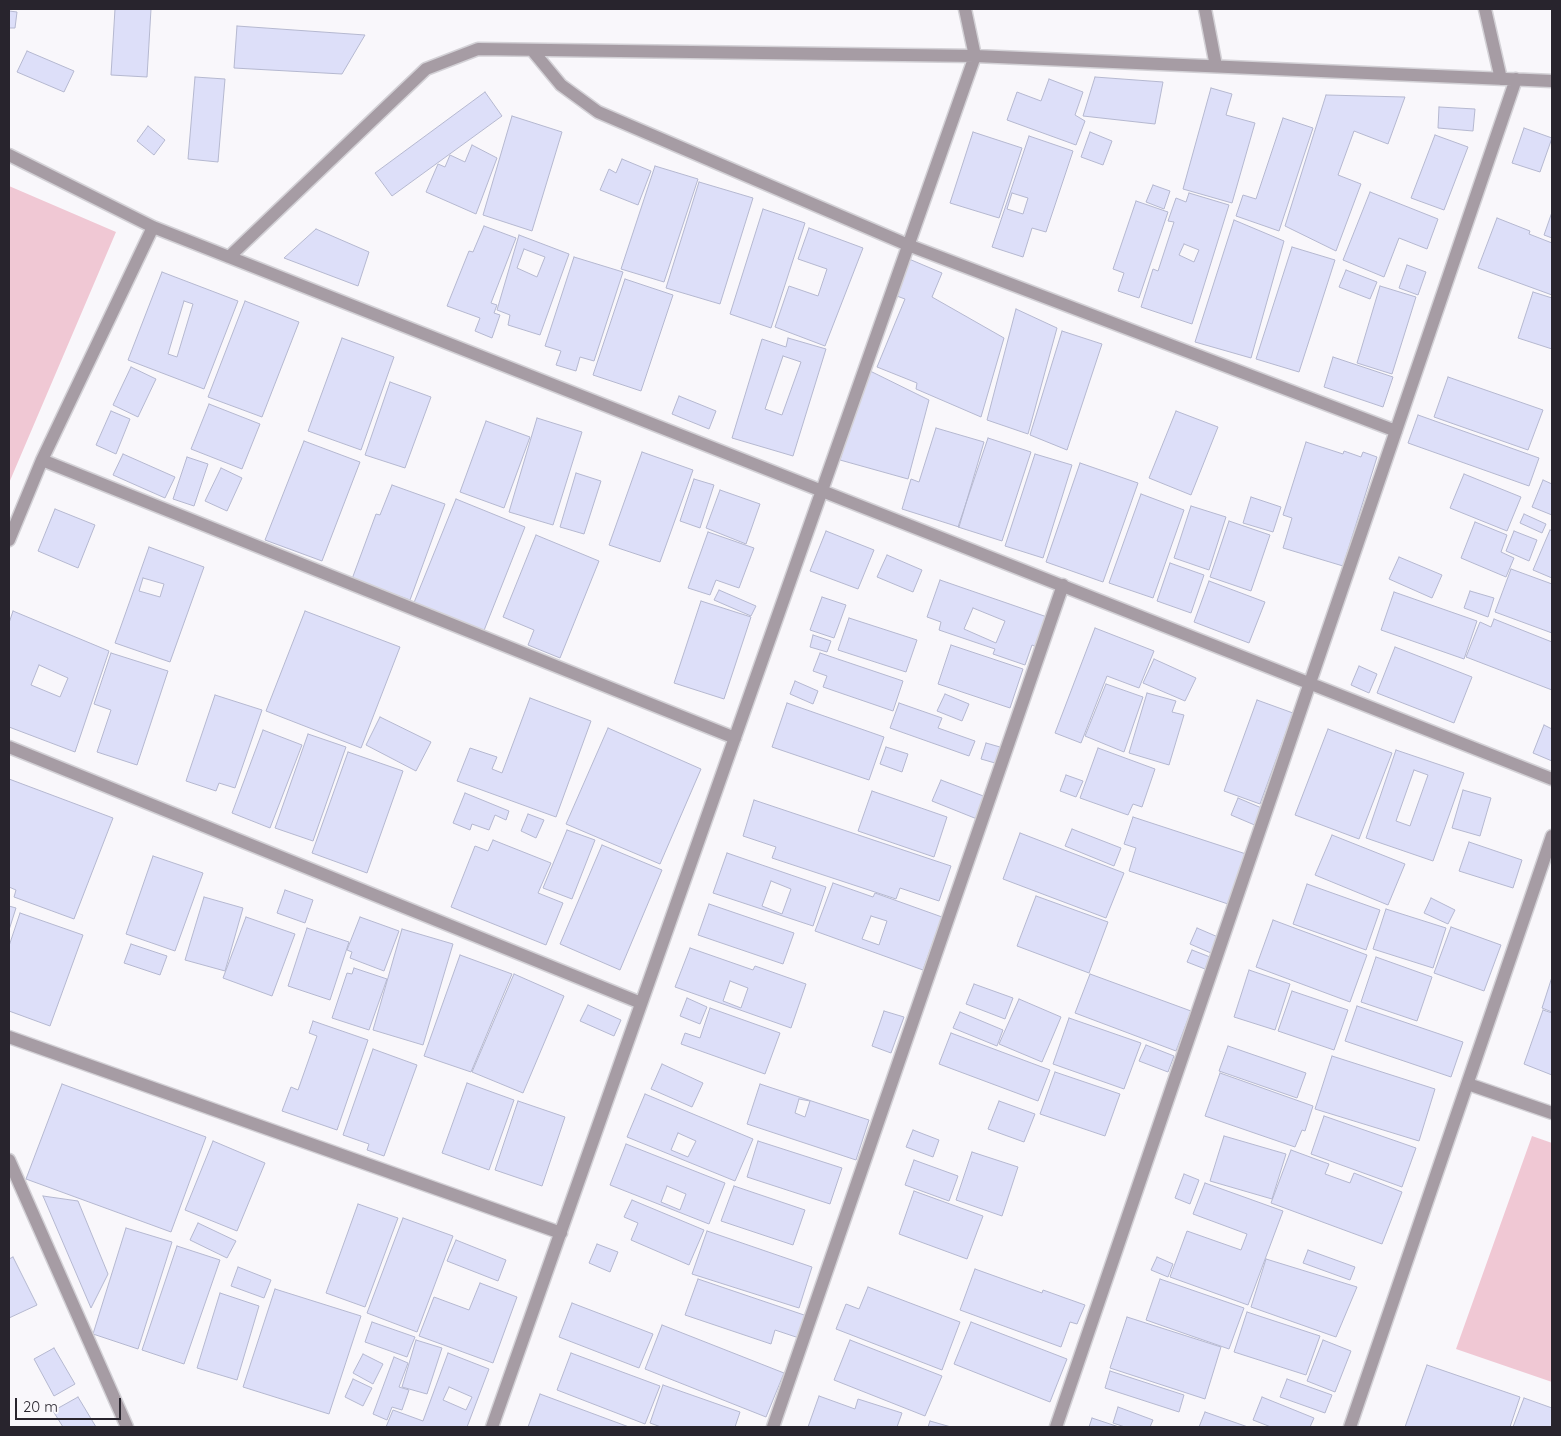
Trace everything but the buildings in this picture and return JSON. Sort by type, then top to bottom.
[{"type":"street","points":[[492,1427],[975,56],[965,9]]},
{"type":"street","points":[[1204,9],[1216,66]]},
{"type":"street","points":[[1485,9],[1500,79]]},
{"type":"street","points":[[229,257],[426,69],[478,49],[975,56],[1552,81]]},
{"type":"street","points":[[532,50],[561,85],[598,112],[908,245],[1396,431]]},
{"type":"street","points":[[1056,1427],[1516,79]]},
{"type":"street","points":[[9,155],[153,227],[1552,779]]},
{"type":"street","points":[[9,540],[42,460],[153,227]]},
{"type":"street","points":[[42,460],[735,738]]},
{"type":"street","points":[[773,1427],[1063,585]]},
{"type":"street","points":[[9,746],[641,1003]]},
{"type":"street","points":[[1350,1427],[1552,836]]},
{"type":"street","points":[[9,1037],[561,1233]]},
{"type":"street","points":[[1468,1084],[1552,1113]]},
{"type":"street","points":[[9,1160],[127,1427]]},
{"type":"shaded area","points":[[9,186],[116,232],[9,483]]},
{"type":"shaded area","points":[[1532,1136],[1552,1143],[1552,1382],[1456,1349]]}]
